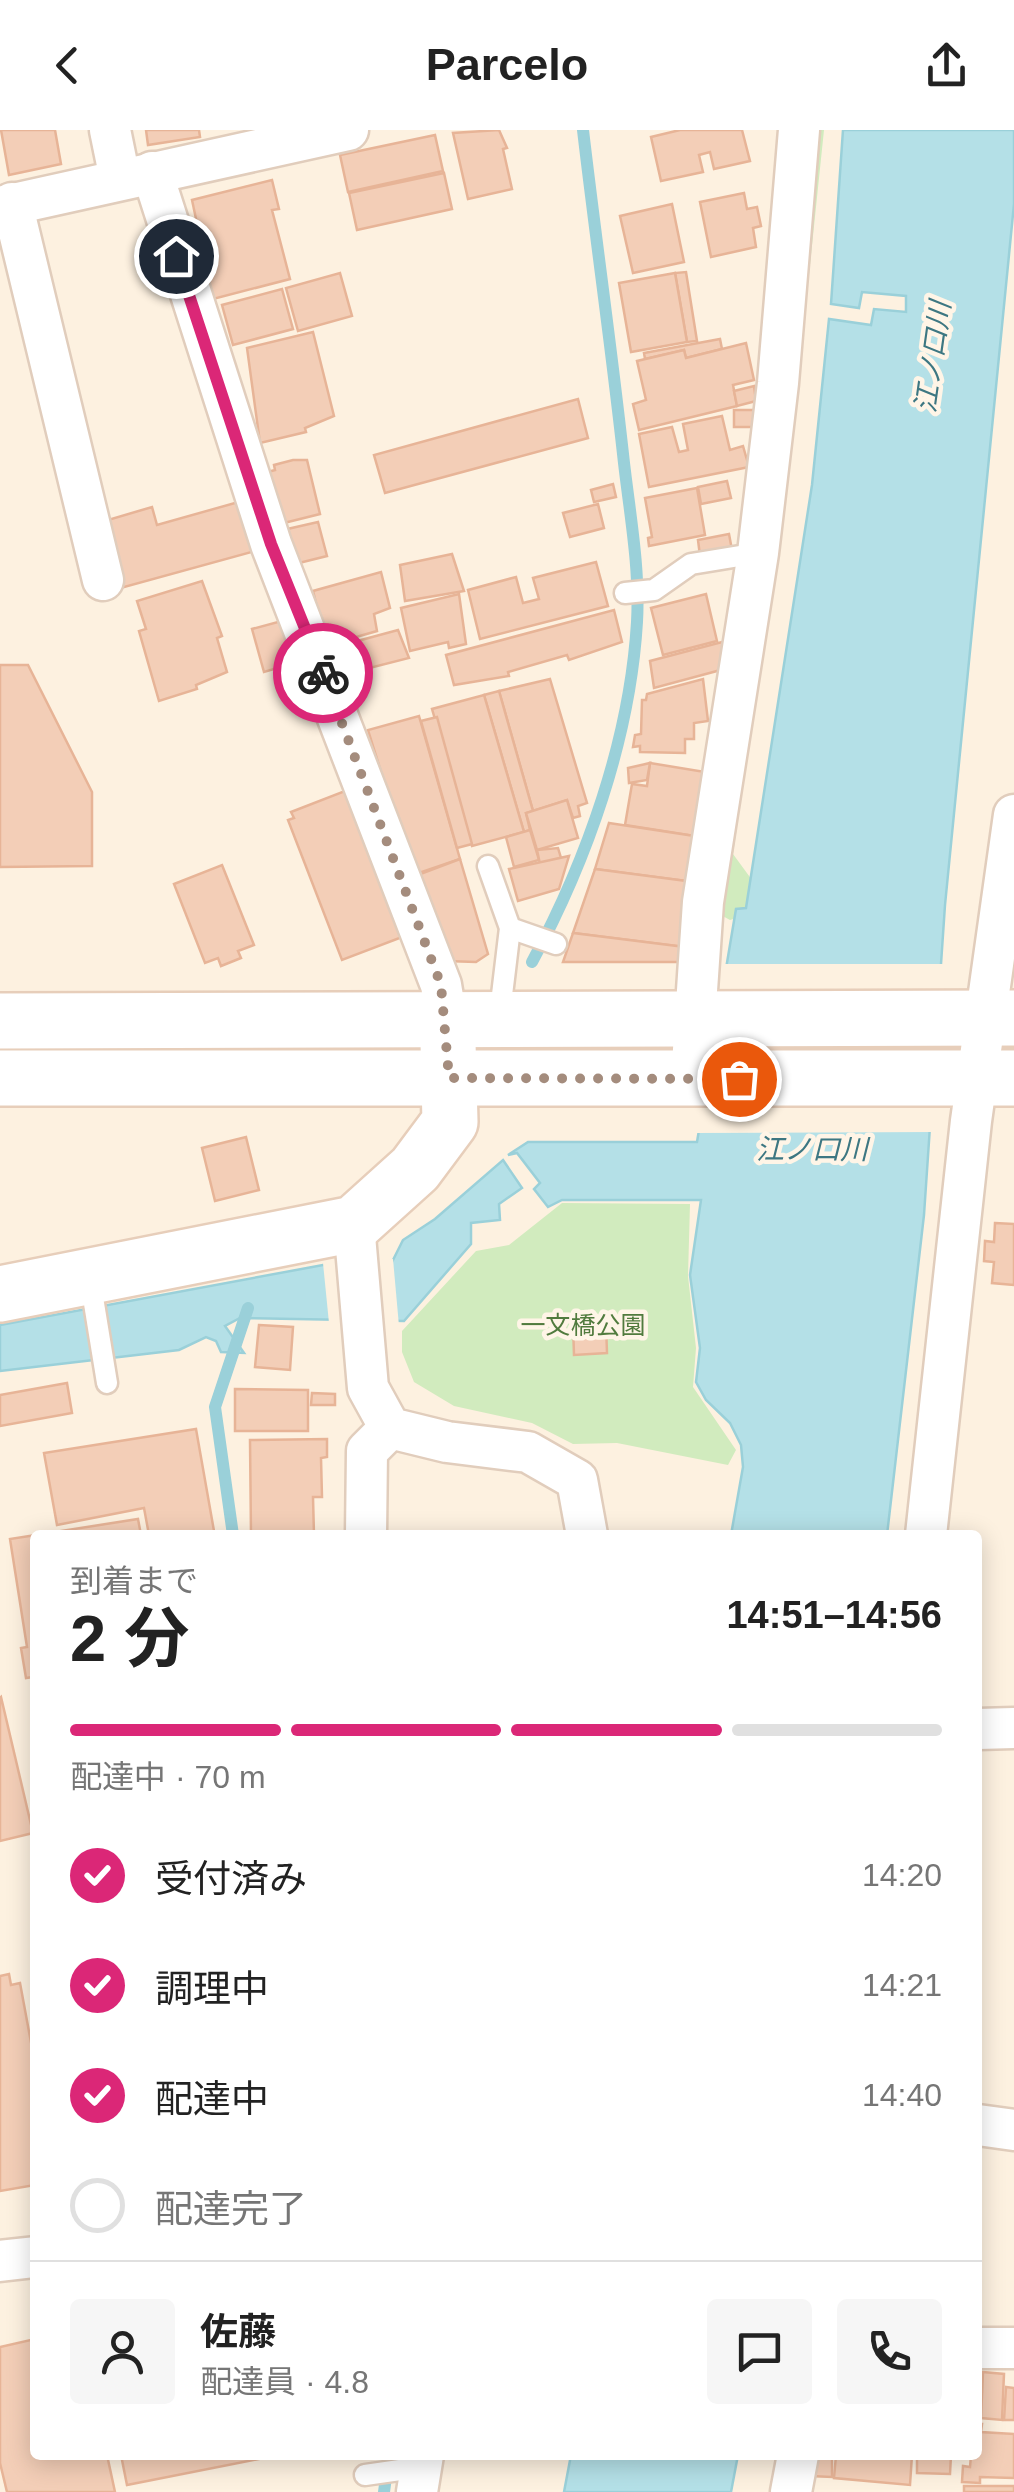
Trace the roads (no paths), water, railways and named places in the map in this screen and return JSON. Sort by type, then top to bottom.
[{"type":"street","points":[[110,130],[136,175],[271,544],[441,985],[473,1021]]},
{"type":"street","points":[[103,580],[6,205],[298,135],[348,130]]},
{"type":"street","points":[[697,1079],[704,1022],[703,902],[758,553],[778,383],[798,130]]},
{"type":"street","points":[[927,1530],[1014,816]]},
{"type":"street","points":[[0,1021],[704,1022],[988,1018]]},
{"type":"street","points":[[0,1294],[92,1289],[354,1242],[450,1122],[449,1078],[473,1021]]},
{"type":"street","points":[[0,1078],[983,1078]]},
{"type":"street","points":[[354,1242],[368,1388],[390,1428],[447,1442],[528,1452],[576,1480],[586,1530]]},
{"type":"street","points":[[366,1530],[367,1450],[390,1428]]},
{"type":"street","points":[[982,1729],[1014,1728]]},
{"type":"street","points":[[982,2126],[1014,2130]]},
{"type":"street","points":[[0,2261],[30,2258]]},
{"type":"street","points":[[982,2348],[1014,2348]]},
{"type":"street","points":[[791,2492],[797,2460]]},
{"type":"lane","points":[[625,594],[654,590],[691,564],[758,553]]},
{"type":"lane","points":[[473,1021],[500,982],[510,928],[488,866]]},
{"type":"lane","points":[[510,928],[556,944]]},
{"type":"lane","points":[[92,1289],[107,1382]]},
{"type":"lane","points":[[365,2475],[420,2471]]},
{"type":"water","name":"江ノ口川","points":[[843,130],[1014,130],[1014,204],[945,905],[924,1215],[888,1530],[732,1530],[743,1467],[741,1445],[730,1423],[706,1400],[696,1382],[700,1348],[690,1275],[701,1200],[562,1200],[548,1207],[534,1189],[540,1183],[517,1153],[508,1155],[528,1142],[697,1142],[736,909],[746,908],[812,485],[829,319],[871,325],[874,309],[906,312],[906,296],[862,292],[859,308],[831,304]]},
{"type":"water","points":[[503,1160],[522,1188],[499,1204],[500,1220],[471,1223],[471,1244],[404,1321],[240,1318],[225,1326],[244,1353],[221,1352],[216,1341],[206,1337],[179,1350],[0,1371],[0,1325],[323,1265],[392,1262],[403,1240],[435,1219]]},
{"type":"water","points":[[570,2460],[737,2460],[731,2492],[564,2492]]},
{"type":"waterway","points":[[532,962],[571,882],[602,798],[625,710],[637,622],[634,542],[583,130]]},
{"type":"waterway","points":[[232,1530],[215,1407],[248,1308]]},
{"type":"waterway","points":[[384,2492],[388,2460]]},
{"type":"park label","name":"一文橋公園","points":[[583,1325]]}]
